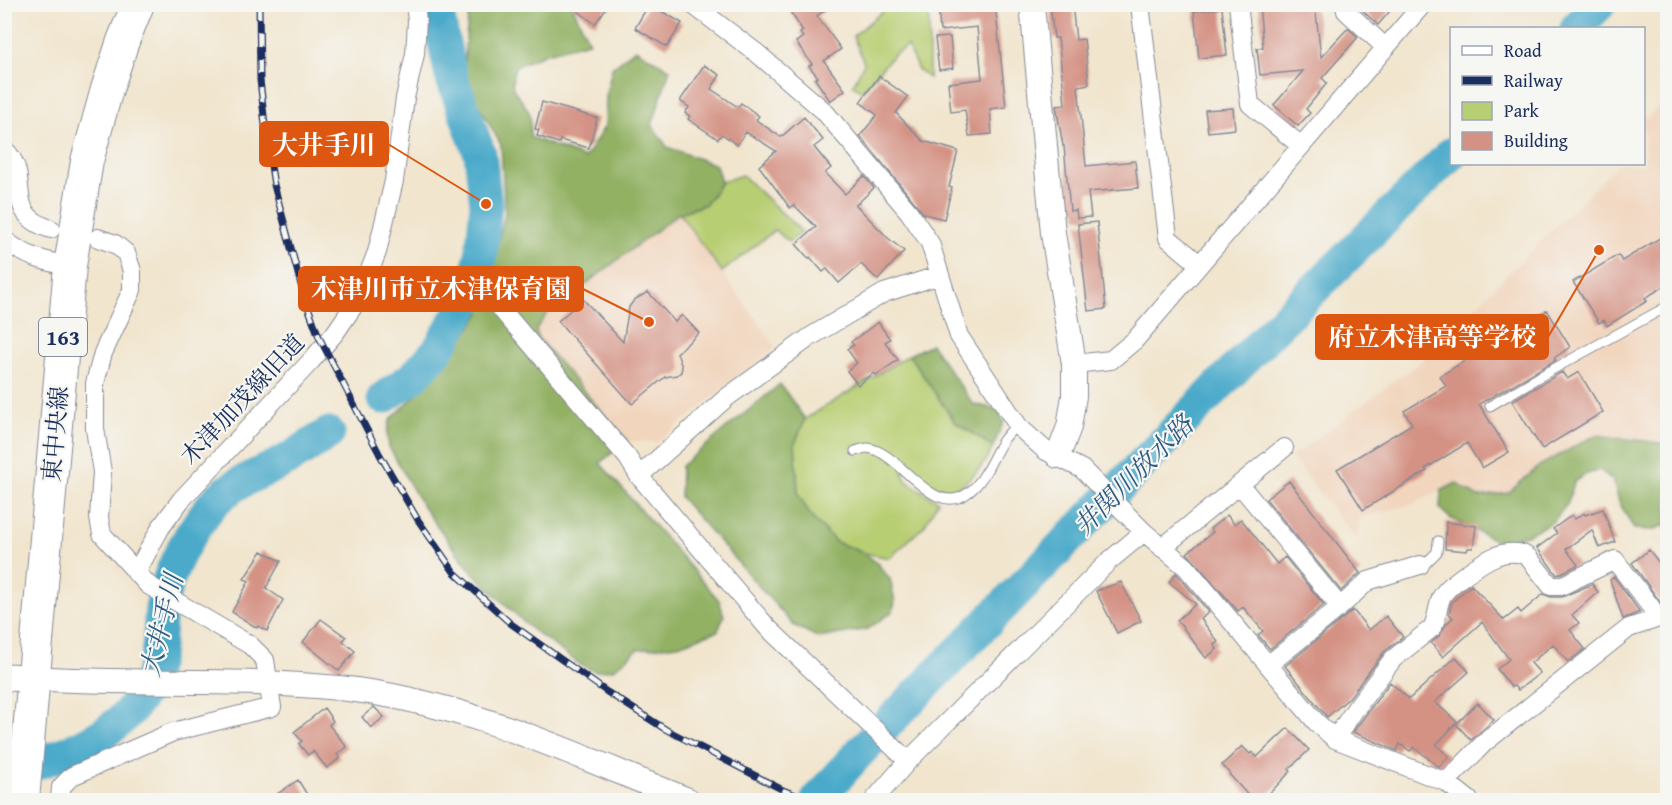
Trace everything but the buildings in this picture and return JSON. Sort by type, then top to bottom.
[{"type":"highway","name":"東中央線","points":[[23,793],[29,745],[19,677],[69,266],[87,161],[107,90],[138,4]]},
{"type":"street","name":"木津加茂線旧道","points":[[142,579],[161,527],[181,500],[311,361],[335,333],[359,298],[377,252],[394,181],[405,98],[415,54],[417,21],[415,4]]},
{"type":"street","points":[[692,4],[758,54],[824,111],[909,212],[930,243],[959,336],[1017,424],[1033,441],[1046,451],[1082,469],[1138,526],[1186,567],[1316,722],[1335,739],[1446,782],[1469,801]]},
{"type":"street","points":[[1032,4],[1053,233],[1074,364],[1074,396],[1069,428],[1058,456]]},
{"type":"street","points":[[1140,4],[1168,238],[1200,264]]},
{"type":"street","points":[[1238,4],[1250,104],[1301,146]]},
{"type":"street","points":[[1345,4],[1346,10],[1386,48]]},
{"type":"street","points":[[1074,364],[1111,360],[1135,340],[1423,4]]},
{"type":"street","points":[[4,149],[17,166],[18,197],[22,210],[36,225],[51,229]]},
{"type":"street","points":[[60,801],[61,787],[72,776],[173,732],[272,707],[265,660],[250,645],[142,579],[102,534],[99,518],[102,472],[95,429],[95,383],[103,353],[132,290],[132,271],[126,253],[115,244],[99,238]]},
{"type":"street","points":[[4,240],[22,254],[42,261],[69,266]]},
{"type":"street","points":[[639,476],[726,398],[810,337],[884,293],[940,275]]},
{"type":"street","points":[[501,309],[628,458],[639,476],[767,627],[906,759]]},
{"type":"street","points":[[1162,548],[1284,448]]},
{"type":"street","points":[[1240,485],[1340,607]]},
{"type":"street","points":[[874,801],[906,759],[1109,561],[1138,526]]},
{"type":"street","points":[[1335,739],[1393,659],[1432,628],[1445,592],[1494,556],[1523,553],[1551,586],[1561,586],[1615,560],[1651,607],[1661,616],[1629,628],[1484,743],[1446,782]]},
{"type":"street","points":[[1268,665],[1340,607],[1368,580],[1420,565]]},
{"type":"street","points":[[19,677],[340,688],[452,709],[500,725],[688,801]]},
{"type":"lane","points":[[1490,406],[1668,306]]},
{"type":"lane","points":[[855,451],[866,448],[880,452],[938,498],[955,499],[970,492],[994,460],[1002,442],[1017,424]]},
{"type":"lane","points":[[1420,565],[1426,563],[1437,552],[1438,541]]},
{"type":"shaded area","points":[[1667,98],[1667,444],[1596,435],[1539,466],[1508,493],[1478,497],[1456,483],[1413,504],[1361,518],[1356,538],[1291,457],[1419,363],[1617,165],[1645,165],[1645,120]]},
{"type":"shaded area","points":[[679,213],[776,347],[657,442],[627,441],[538,339],[536,329],[547,314]]},
{"type":"green space","points":[[477,5],[572,5],[589,42],[546,53],[515,67],[513,88],[529,112],[530,137],[585,158],[605,126],[606,96],[612,68],[635,49],[670,69],[652,125],[667,147],[716,165],[721,182],[706,204],[679,213],[547,314],[536,329],[538,338],[627,441],[600,463],[719,600],[724,616],[718,631],[678,645],[638,649],[614,669],[595,671],[581,665],[530,628],[472,572],[423,507],[389,447],[387,433],[390,420],[449,359],[480,313],[505,214],[501,145],[464,79],[468,18]]},
{"type":"green space","points":[[881,5],[929,5],[929,78],[918,70],[907,46],[893,55],[862,91],[853,85],[864,63],[853,36],[884,10]]},
{"type":"green space","points":[[742,175],[802,232],[789,242],[775,230],[722,272],[679,213],[706,204],[721,182]]},
{"type":"green space","points":[[931,344],[973,404],[996,409],[1004,421],[993,447],[955,422],[909,355]]},
{"type":"green space","points":[[909,355],[955,422],[993,447],[977,471],[962,485],[953,489],[935,490],[908,469],[903,472],[906,481],[938,501],[924,526],[890,558],[864,553],[836,542],[812,518],[798,494],[795,443],[805,419]]},
{"type":"green space","points":[[780,384],[805,419],[795,443],[798,494],[812,518],[836,542],[864,553],[877,563],[890,579],[895,601],[893,611],[868,629],[819,638],[793,625],[680,497],[681,466]]},
{"type":"green space","points":[[1596,435],[1667,444],[1667,524],[1653,530],[1634,529],[1620,504],[1612,480],[1600,470],[1584,475],[1574,482],[1568,503],[1554,521],[1526,535],[1499,542],[1450,518],[1440,509],[1441,491],[1456,483],[1478,497],[1508,493],[1539,466]]},
{"type":"waterway","name":"大井手川","points":[[383,398],[413,377],[437,351],[468,300],[481,256],[486,204],[480,154],[451,76],[436,4]]},
{"type":"waterway","name":"井関川放水路","points":[[1577,27],[1600,4]]},
{"type":"waterway","name":"井関川放水路","points":[[817,800],[857,755],[1282,321],[1450,155]]},
{"type":"waterway","name":"大井手川","points":[[4,774],[78,747],[100,736],[120,721],[136,703],[149,681],[159,644],[161,609],[172,570],[199,522],[224,493],[287,460],[329,433]]},
{"type":"railway","points":[[259,4],[260,80],[266,134],[274,185],[304,296],[319,337],[380,455],[418,520],[454,572],[510,623],[607,692],[665,729],[783,790],[808,800]]},
{"type":"place","name":"大井手川","points":[[486,204]]},
{"type":"place","name":"府立木津高等学校","points":[[1599,250]]},
{"type":"place","name":"木津川市立木津保育園","points":[[649,322]]}]
